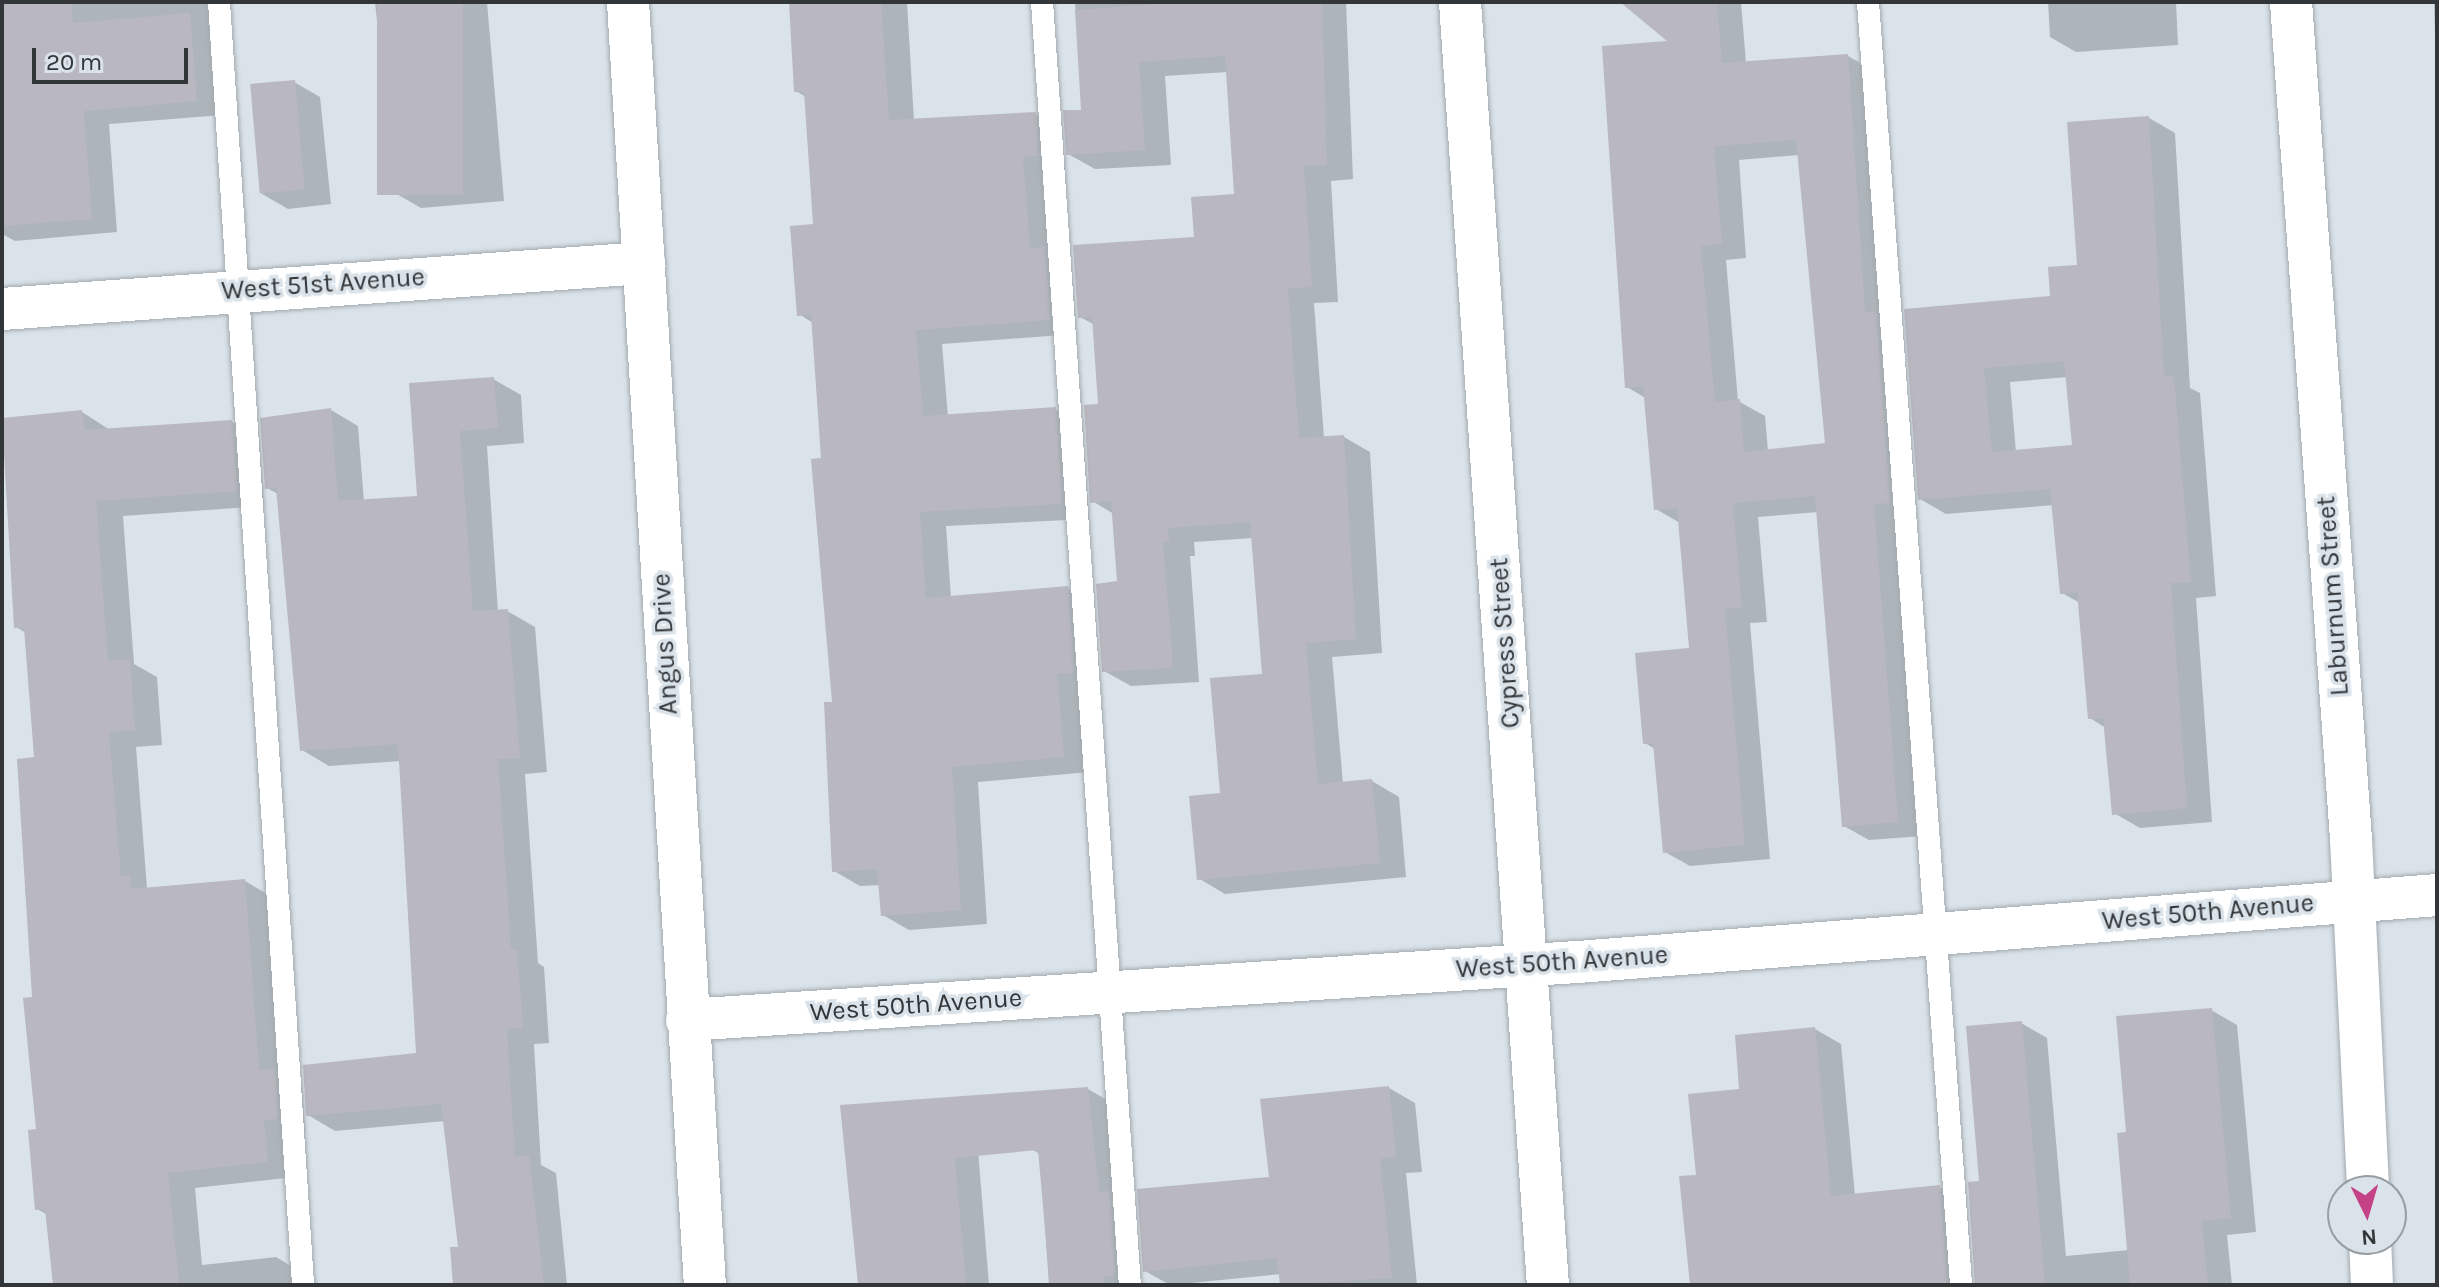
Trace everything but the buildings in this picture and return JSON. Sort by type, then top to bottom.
[{"type":"street","name":"Angus Drive","points":[[628,2],[705,1285]]},
{"type":"street","name":"Cypress Street","points":[[1460,2],[1548,1285]]},
{"type":"street","name":"Laburnum Street","points":[[2291,2],[2354,901],[2367,1175]]},
{"type":"street","name":"West 51st Avenue","points":[[2,309],[644,263]]},
{"type":"street","name":"West 50th Avenue","points":[[687,1020],[1528,965],[2437,895]]},
{"type":"street","points":[[2371,1255],[2372,1285]]},
{"type":"lane","points":[[219,2],[303,1285]]},
{"type":"lane","points":[[1042,2],[1130,1285]]},
{"type":"lane","points":[[1868,2],[1961,1285]]}]
